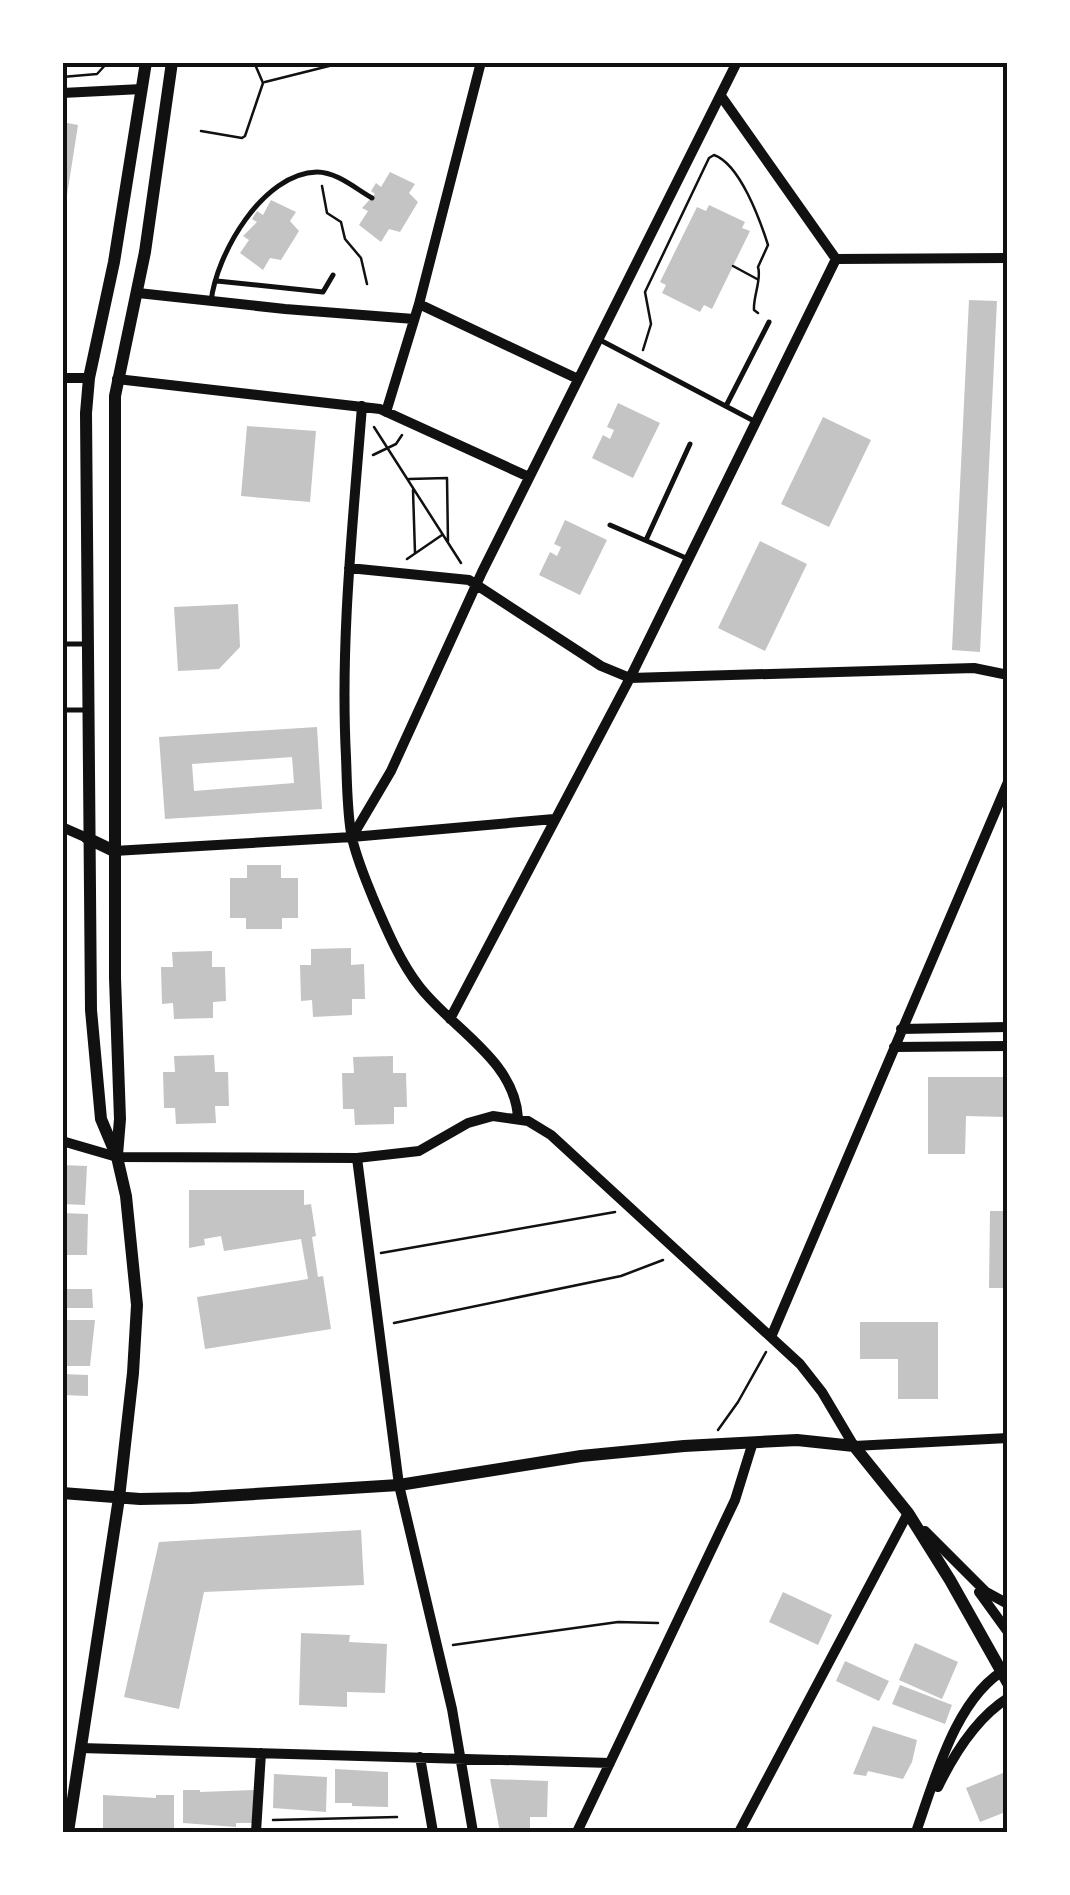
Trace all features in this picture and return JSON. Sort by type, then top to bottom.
[{"type":"street","points":[[68,1832],[119,1498],[136,1305],[132,1238],[117,1157],[101,1118],[96,1079],[90,995],[86,644],[89,378],[114,262],[146,62]]},
{"type":"street","points":[[117,1157],[120,1119],[115,1011],[114,414],[117,380],[138,293],[172,62]]},
{"type":"street","points":[[386,412],[419,304],[481,62]]},
{"type":"street","points":[[352,837],[391,771],[475,582],[737,62]]},
{"type":"street","points":[[62,93],[142,89]]},
{"type":"street","points":[[721,96],[836,259]]},
{"type":"street","points":[[836,259],[1008,258]]},
{"type":"street","points":[[450,1019],[630,678],[836,259]]},
{"type":"street","points":[[138,293],[414,319]]},
{"type":"street","points":[[419,304],[578,378]]},
{"type":"street","points":[[62,378],[117,380],[386,412],[529,477]]},
{"type":"street","points":[[362,407],[349,568],[344,704],[352,837],[373,898],[403,962],[428,997],[487,1055],[507,1082],[518,1118]]},
{"type":"street","points":[[349,568],[475,582],[600,666],[630,678],[974,668],[1008,674]]},
{"type":"street","points":[[771,1336],[1008,782]]},
{"type":"street","points":[[62,827],[114,851],[352,837],[554,819]]},
{"type":"street","points":[[901,1029],[1008,1028]]},
{"type":"street","points":[[894,1047],[1008,1046]]},
{"type":"street","points":[[62,1138],[117,1157],[358,1158],[420,1151],[480,1118],[518,1118],[544,1129],[812,1378],[854,1446],[960,1569],[1008,1632]]},
{"type":"street","points":[[358,1158],[399,1485],[438,1648],[473,1832]]},
{"type":"street","points":[[62,1493],[191,1498],[399,1485],[581,1456],[704,1444],[815,1440],[854,1446],[1008,1438]]},
{"type":"street","points":[[576,1832],[735,1500],[753,1442]]},
{"type":"street","points":[[908,1513],[1005,1674],[962,1717],[941,1760],[918,1832]]},
{"type":"street","points":[[739,1832],[908,1513]]},
{"type":"street","points":[[960,1569],[986,1592],[1008,1604]]},
{"type":"street","points":[[918,1832],[959,1750],[994,1708],[1008,1698]]},
{"type":"street","points":[[80,1748],[610,1763]]},
{"type":"street","points":[[256,1826],[261,1753]]},
{"type":"street","points":[[420,1758],[433,1832]]},
{"type":"lane","points":[[211,302],[215,281],[244,221],[268,192],[296,175],[320,172],[334,175],[372,198]]},
{"type":"lane","points":[[215,281],[323,292],[333,275]]},
{"type":"lane","points":[[726,406],[768,322]]},
{"type":"lane","points":[[597,339],[757,422]]},
{"type":"lane","points":[[646,540],[690,444]]},
{"type":"lane","points":[[610,524],[689,559]]},
{"type":"lane","points":[[62,644],[86,644]]},
{"type":"lane","points":[[62,710],[87,710]]},
{"type":"path","points":[[62,77],[97,74],[108,62]]},
{"type":"path","points":[[201,131],[242,138],[249,130],[264,83],[254,62]]},
{"type":"path","points":[[264,83],[345,62]]},
{"type":"path","points":[[638,360],[651,324],[645,292],[709,158],[714,155],[724,160],[757,211],[768,245],[758,267],[754,310],[768,322]]},
{"type":"path","points":[[320,172],[328,212],[341,222],[345,239],[361,258],[368,284]]},
{"type":"path","points":[[733,266],[758,280]]},
{"type":"path","points":[[362,407],[475,582]]},
{"type":"path","points":[[358,454],[378,454],[388,449],[401,437],[402,418]]},
{"type":"path","points":[[407,479],[447,478],[448,542]]},
{"type":"path","points":[[413,487],[415,553]]},
{"type":"path","points":[[388,572],[443,534]]},
{"type":"path","points":[[370,1255],[632,1209]]},
{"type":"path","points":[[379,1327],[622,1276],[662,1262],[676,1249]]},
{"type":"path","points":[[704,1444],[738,1402],[771,1336]]},
{"type":"path","points":[[438,1648],[618,1622],[658,1623],[673,1630]]},
{"type":"path","points":[[256,1826],[398,1817]]},
{"type":"building","points":[[62,122],[78,125],[65,208],[62,208]]},
{"type":"building","points":[[390,172],[415,184],[409,193],[418,202],[400,232],[389,229],[381,242],[359,225],[368,211],[362,208],[375,194],[371,191],[376,183],[381,187]]},
{"type":"building","points":[[271,200],[296,212],[290,221],[299,231],[281,260],[270,258],[263,270],[240,253],[249,240],[243,236],[257,222],[252,219],[257,211],[263,215]]},
{"type":"building","points":[[709,205],[745,222],[742,228],[750,231],[712,309],[704,305],[700,312],[662,293],[666,285],[660,282],[697,207],[706,211]]},
{"type":"building","points":[[969,300],[997,301],[980,652],[952,650]]},
{"type":"building","points":[[618,403],[660,423],[633,478],[592,458],[603,435],[610,439],[614,430],[607,427]]},
{"type":"building","points":[[823,417],[871,440],[829,527],[781,504]]},
{"type":"building","points":[[247,426],[316,431],[310,502],[241,496]]},
{"type":"building","points":[[565,520],[607,540],[580,595],[539,575],[550,552],[557,556],[561,547],[554,544]]},
{"type":"building","points":[[760,541],[807,564],[765,651],[718,628]]},
{"type":"building","points":[[238,604],[240,647],[219,669],[178,671],[174,607]]},
{"type":"building","points":[[317,727],[322,809],[165,819],[159,737]],"holes":[[[292,757],[294,783],[194,791],[192,764]]]},
{"type":"building","points":[[247,865],[281,865],[281,878],[298,878],[298,918],[282,918],[282,929],[246,929],[246,918],[230,918],[230,878],[247,878]]},
{"type":"building","points":[[351,948],[351,965],[364,964],[365,999],[352,999],[352,1015],[313,1017],[312,1000],[301,1001],[300,965],[311,965],[311,949]]},
{"type":"building","points":[[212,951],[212,967],[225,967],[226,1001],[213,1002],[213,1018],[174,1019],[173,1003],[162,1004],[161,967],[173,967],[172,952]]},
{"type":"building","points":[[214,1055],[215,1072],[228,1072],[229,1106],[215,1106],[216,1123],[176,1124],[175,1108],[164,1108],[163,1072],[175,1072],[174,1056]]},
{"type":"building","points":[[393,1056],[393,1073],[406,1073],[407,1107],[394,1107],[394,1124],[355,1125],[354,1109],[343,1109],[342,1073],[354,1073],[353,1057]]},
{"type":"building","points":[[928,1077],[1005,1077],[1005,1117],[966,1116],[965,1154],[928,1154]]},
{"type":"building","points":[[62,1165],[87,1166],[85,1205],[62,1204]]},
{"type":"building","points":[[189,1190],[304,1190],[304,1205],[311,1204],[318,1277],[323,1276],[331,1329],[205,1349],[197,1297],[308,1279],[301,1239],[224,1251],[221,1236],[204,1239],[205,1245],[189,1248]]},
{"type":"building","points":[[990,1211],[1008,1211],[1008,1288],[989,1288]]},
{"type":"building","points":[[62,1213],[88,1214],[87,1255],[62,1255]]},
{"type":"building","points":[[62,1289],[92,1289],[93,1308],[62,1308]]},
{"type":"building","points":[[62,1320],[95,1320],[90,1366],[62,1366]]},
{"type":"building","points":[[860,1322],[938,1322],[938,1399],[898,1399],[898,1359],[860,1359]]},
{"type":"building","points":[[62,1374],[88,1375],[88,1396],[62,1395]]},
{"type":"building","points":[[361,1530],[364,1585],[204,1592],[179,1709],[124,1697],[159,1542]]},
{"type":"building","points":[[783,1592],[832,1615],[818,1645],[769,1622]]},
{"type":"building","points":[[301,1633],[350,1635],[349,1642],[387,1644],[385,1693],[347,1692],[347,1707],[299,1705]]},
{"type":"building","points":[[915,1643],[958,1662],[942,1699],[899,1680]]},
{"type":"building","points":[[845,1661],[889,1681],[879,1701],[836,1681]]},
{"type":"building","points":[[900,1685],[952,1705],[945,1724],[892,1704]]},
{"type":"building","points":[[873,1726],[917,1740],[903,1779],[868,1771],[866,1776],[853,1774]]},
{"type":"building","points":[[335,1769],[388,1772],[388,1807],[335,1803]]},
{"type":"building","points":[[1008,1771],[1008,1811],[980,1822],[966,1788]]},
{"type":"building","points":[[274,1774],[327,1777],[326,1812],[273,1808]]},
{"type":"building","points":[[490,1779],[548,1781],[547,1817],[530,1817],[530,1832],[500,1832]]},
{"type":"building","points":[[183,1790],[254,1790],[254,1823],[236,1823],[236,1827],[183,1823]]},
{"type":"building","points":[[103,1795],[174,1795],[174,1829],[156,1832],[103,1828]]}]
